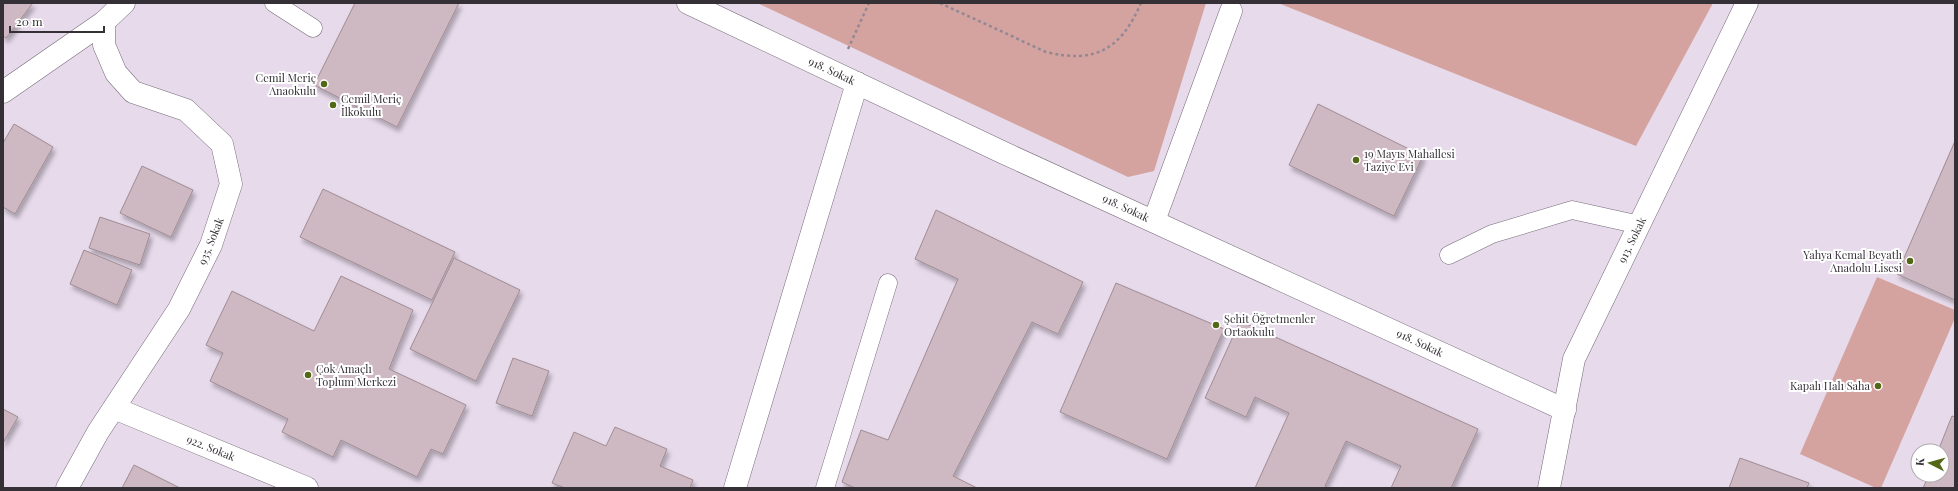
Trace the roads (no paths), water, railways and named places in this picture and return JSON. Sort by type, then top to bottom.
[{"type":"street","points":[[3,92],[104,22],[124,3]]},
{"type":"street","name":"918. Sokak","points":[[688,3],[1154,221],[1565,410]]},
{"type":"street","name":"913. Sokak","points":[[1549,488],[1574,359],[1747,3]]},
{"type":"street","points":[[1154,221],[1231,11]]},
{"type":"street","name":"935. Sokak","points":[[67,488],[98,432],[179,309],[211,245],[231,184],[222,144],[212,134],[186,110],[134,92],[116,73],[104,45],[104,22]]},
{"type":"street","points":[[735,488],[857,83]]},
{"type":"street","name":"922. Sokak","points":[[114,408],[307,488]]},
{"type":"lane","points":[[274,3],[313,28]]},
{"type":"lane","points":[[1449,255],[1492,234],[1572,210],[1640,225]]},
{"type":"lane","points":[[825,488],[888,283]]},
{"type":"place","name":"Cemil Meriç Anaokulu","points":[[324,84]]},
{"type":"place","name":"Cemil Meriç İlkokulu","points":[[333,105]]},
{"type":"place","name":"19 Mayıs Mahallesi Taziye Evi","points":[[1356,160]]},
{"type":"place","name":"Yahya Kemal Beyatlı Anadolu Lisesi","points":[[1910,261]]},
{"type":"place","name":"Şehit Öğretmenler Ortaokulu","points":[[1216,325]]},
{"type":"place","name":"Çok Amaçlı Toplum Merkezi","points":[[308,375]]},
{"type":"place","name":"Kapalı Halı Saha","points":[[1878,386]]}]
